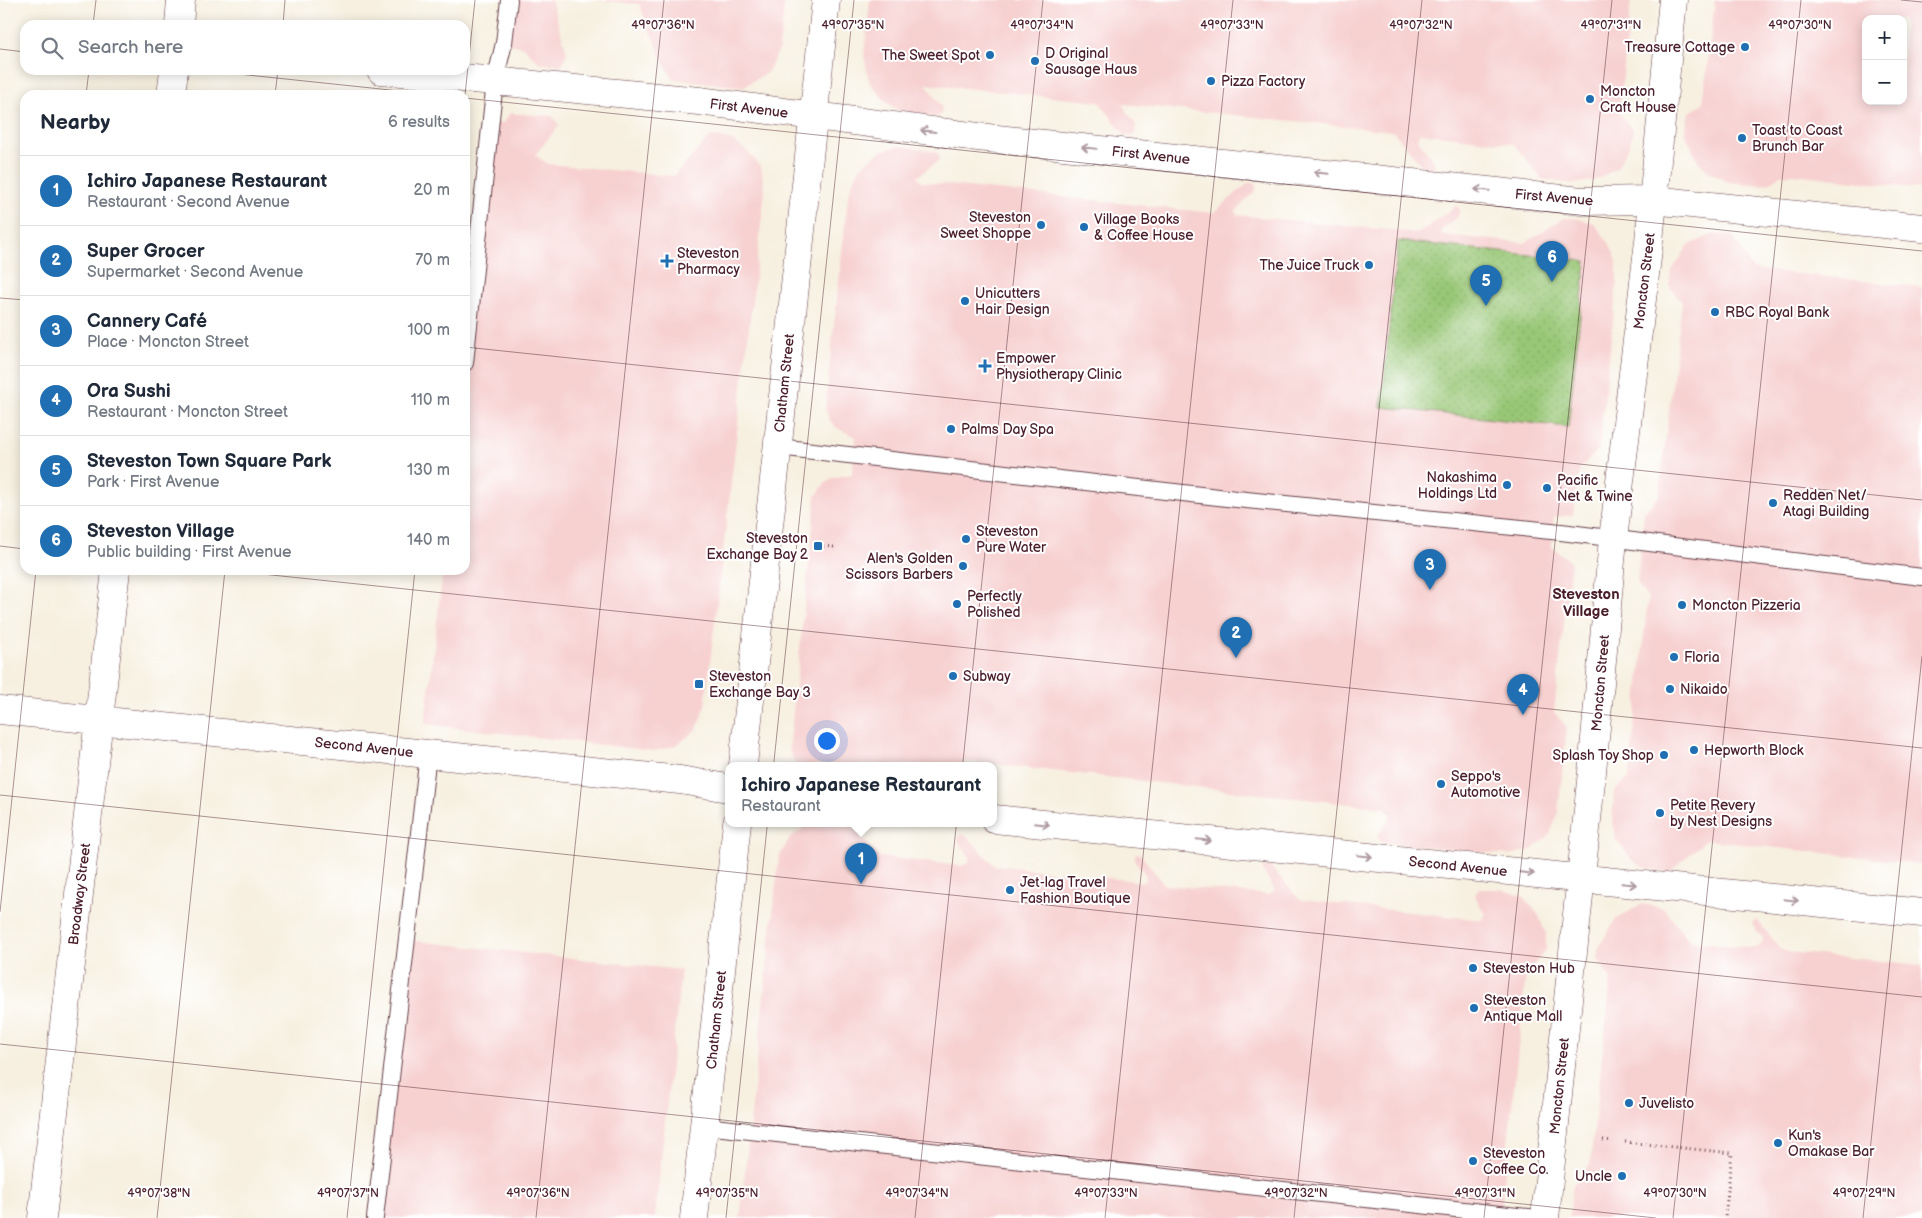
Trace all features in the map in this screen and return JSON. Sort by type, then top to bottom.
[{"type":"street","points":[[179,20],[181,0]]},
{"type":"street","name":"Chatham Street","points":[[743,762],[826,0]]},
{"type":"street","name":"Moncton Street","points":[[1545,1218],[1581,879],[1613,539],[1653,200],[1673,0]]},
{"type":"street","points":[[172,90],[173,75]]},
{"type":"street","name":"First Avenue","points":[[433,75],[698,101],[978,137],[1582,201],[1653,200],[1922,228]]},
{"type":"street","name":"Broadway Street","points":[[42,1218],[115,575]]},
{"type":"street","name":"Second Avenue","points":[[0,710],[680,780],[725,788]]},
{"type":"street","name":"Second Avenue","points":[[997,819],[1922,913]]},
{"type":"street","name":"Chatham Street","points":[[694,1218],[737,827]]},
{"type":"lane","points":[[470,316],[495,81],[504,43],[508,0]]},
{"type":"lane","points":[[778,447],[1613,539],[1922,577]]},
{"type":"lane","points":[[375,1218],[428,754]]},
{"type":"lane","points":[[705,1126],[1537,1218]]},
{"type":"path","points":[[818,546],[835,547]]},
{"type":"path","points":[[1603,1140],[1613,1141]]},
{"type":"path","points":[[1626,1142],[1732,1153],[1725,1218]]},
{"type":"shaded area","points":[[509,0],[551,0],[567,53],[562,65],[541,64],[523,47],[504,43]]},
{"type":"shaded area","points":[[596,0],[785,0],[779,49],[768,72],[743,87],[674,79],[664,64],[639,4]]},
{"type":"shaded area","points":[[870,0],[1631,0],[1619,113],[1633,130],[1630,144],[1617,168],[1596,180],[1573,184],[1542,179],[1514,144],[1420,133],[1417,138],[1435,164],[1432,168],[1423,167],[1393,131],[1122,104],[1136,125],[1136,133],[1131,137],[1125,135],[1099,102],[926,84],[942,107],[941,114],[937,117],[905,114],[887,103],[869,82],[864,55]]},
{"type":"shaded area","points":[[1715,0],[1922,0],[1922,189],[1794,174],[1781,175],[1769,183],[1760,185],[1728,182],[1708,171],[1698,161],[1685,133],[1689,113],[1703,103]]},
{"type":"shaded area","points":[[510,113],[552,116],[559,125],[535,155],[548,164],[674,176],[711,136],[731,140],[746,150],[761,167],[765,191],[705,706],[697,729],[677,745],[654,751],[425,724],[442,575],[470,575],[470,315],[490,123],[503,123]]},
{"type":"shaded area","points":[[899,146],[934,151],[939,154],[939,160],[917,177],[921,182],[1213,213],[1250,182],[1255,184],[1256,190],[1236,211],[1237,215],[1419,233],[1456,206],[1460,209],[1458,217],[1441,230],[1442,235],[1525,243],[1564,218],[1575,218],[1594,223],[1609,243],[1617,261],[1617,284],[1599,449],[1580,468],[1573,515],[1554,517],[1552,532],[1551,546],[1571,562],[1554,712],[1567,727],[1558,813],[1549,836],[1531,850],[1509,855],[1380,842],[1377,836],[1391,816],[1385,808],[997,765],[997,762],[795,762],[789,750],[816,496],[832,478],[852,474],[856,437],[837,428],[830,421],[825,408],[848,197],[852,183],[861,166],[881,151]]},
{"type":"shaded area","points":[[1713,234],[1733,236],[1752,269],[1922,287],[1922,864],[1706,840],[1668,873],[1643,867],[1633,861],[1616,840],[1612,823],[1614,792],[1629,778],[1648,598],[1637,583],[1644,513],[1659,496],[1682,302],[1669,285],[1671,272],[1688,246]]},
{"type":"shaded area","points":[[805,827],[853,827],[875,853],[881,857],[962,866],[969,862],[969,856],[958,841],[960,834],[966,835],[994,865],[1143,882],[1146,880],[1145,874],[1134,860],[1136,853],[1140,854],[1165,885],[1269,895],[1275,890],[1262,870],[1264,866],[1270,866],[1300,900],[1482,920],[1486,914],[1475,895],[1479,889],[1501,889],[1524,897],[1538,914],[1546,934],[1546,950],[1526,974],[1500,1218],[740,1218],[779,857],[790,838]]},
{"type":"shaded area","points":[[1642,904],[1664,908],[1689,941],[1757,948],[1762,943],[1763,938],[1753,926],[1752,922],[1757,920],[1781,949],[1787,952],[1922,965],[1922,1218],[1569,1218],[1573,1185],[1590,1164],[1611,979],[1597,958],[1598,949],[1616,919]]},
{"type":"shaded area","points":[[406,940],[681,970],[655,1218],[375,1218]]},
{"type":"green space","points":[[1398,241],[1586,261],[1568,427],[1381,407]]},
{"type":"place","name":"Treasure Cottage","points":[[1745,47]]},
{"type":"place","name":"The Sweet Spot","points":[[990,55]]},
{"type":"place","name":"D Original Sausage Haus","points":[[1035,61]]},
{"type":"place","name":"Pizza Factory","points":[[1211,81]]},
{"type":"place","name":"Moncton Craft House","points":[[1590,99]]},
{"type":"place","name":"Toast to Coast Brunch Bar","points":[[1742,138]]},
{"type":"place","name":"Steveston Sweet Shoppe","points":[[1041,225]]},
{"type":"place","name":"Village Books & Coffee House","points":[[1084,227]]},
{"type":"place","name":"Steveston Pharmacy","points":[[667,261]]},
{"type":"place","name":"The Juice Truck","points":[[1369,265]]},
{"type":"place","name":"Steveston Village","points":[[1552,282]]},
{"type":"place","name":"Unicutters Hair Design","points":[[965,301]]},
{"type":"place","name":"Steveston Town Square Park","points":[[1486,306]]},
{"type":"place","name":"RBC Royal Bank","points":[[1715,312]]},
{"type":"place","name":"Empower Physiotherapy Clinic","points":[[985,366]]},
{"type":"place","name":"Palms Day Spa","points":[[951,429]]},
{"type":"place","name":"Nakashima Holdings Ltd","points":[[1507,485]]},
{"type":"place","name":"Pacific Net & Twine","points":[[1547,488]]},
{"type":"place","name":"Redden Net/ Atagi Building","points":[[1773,503]]},
{"type":"place","name":"Steveston Pure Water","points":[[966,539]]},
{"type":"place","name":"Steveston Exchange Bay 2","points":[[818,546]]},
{"type":"place","name":"Alen's Golden Scissors Barbers","points":[[963,566]]},
{"type":"place","name":"Cannery Café","points":[[1430,590]]},
{"type":"place","name":"Perfectly Polished","points":[[957,604]]},
{"type":"place","name":"Moncton Pizzeria","points":[[1682,605]]},
{"type":"place","name":"Floria","points":[[1674,657]]},
{"type":"place","name":"Super Grocer","points":[[1236,658]]},
{"type":"place","name":"Subway","points":[[953,676]]},
{"type":"place","name":"Steveston Exchange Bay 3","points":[[699,684]]},
{"type":"place","name":"Nikaido","points":[[1670,689]]},
{"type":"place","name":"Ora Sushi","points":[[1523,715]]},
{"type":"place","name":"Hepworth Block","points":[[1694,750]]},
{"type":"place","name":"Splash Toy Shop","points":[[1664,755]]},
{"type":"place","name":"Seppo's Automotive","points":[[1441,784]]},
{"type":"place","name":"Petite Revery by Nest Designs","points":[[1660,813]]},
{"type":"place","name":"Ichiro Japanese Restaurant","points":[[861,884]]},
{"type":"place","name":"Jet-lag Travel Fashion Boutique","points":[[1010,890]]},
{"type":"place","name":"Steveston Hub","points":[[1473,968]]},
{"type":"place","name":"Steveston Antique Mall","points":[[1474,1008]]},
{"type":"place","name":"Juvelisto","points":[[1629,1103]]},
{"type":"place","name":"Kun's Omakase Bar","points":[[1778,1143]]},
{"type":"place","name":"Steveston Coffee Co.","points":[[1473,1161]]},
{"type":"place","name":"Uncle","points":[[1622,1176]]},
{"type":"district","name":"Steveston Village","points":[[1586,602]]}]
